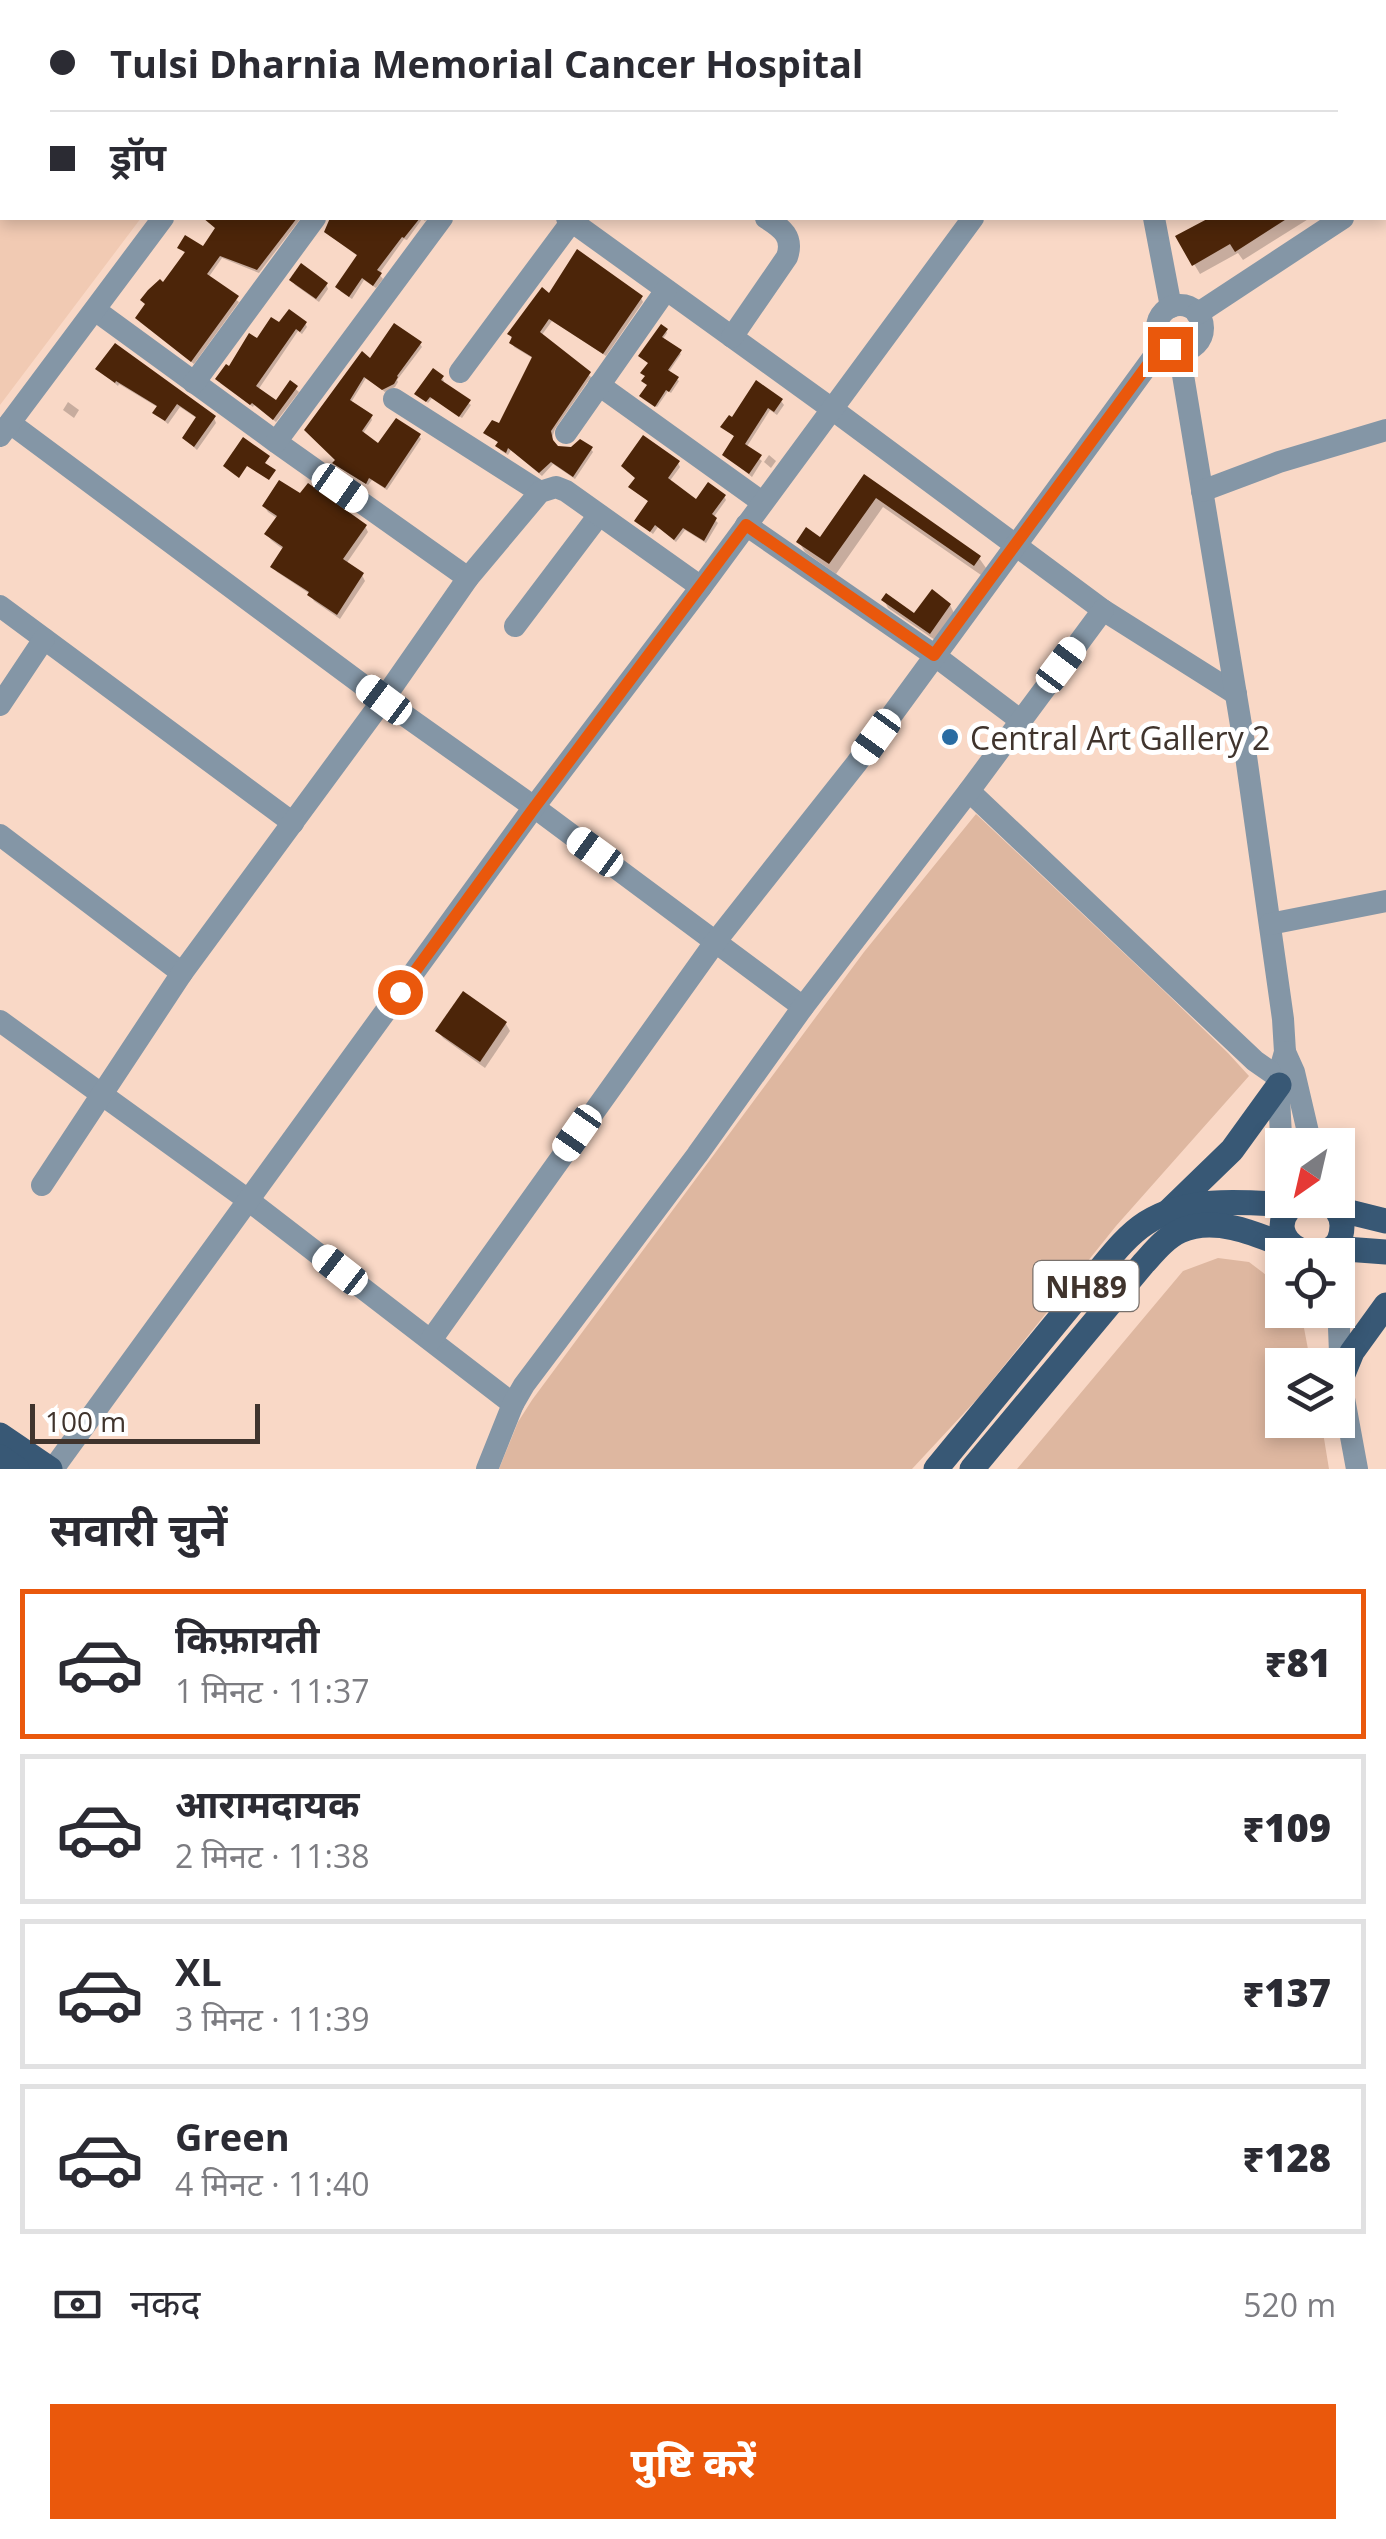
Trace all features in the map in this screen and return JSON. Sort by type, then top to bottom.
[{"type":"main road","points":[[1168,1212],[1232,1150],[1279,1081]]},
{"type":"main road","name":"NH89","points":[[936,1469],[1123,1242],[1145,1223],[1168,1212],[1202,1204],[1265,1202]]},
{"type":"main road","points":[[1355,1211],[1386,1221]]},
{"type":"main road","name":"NH89","points":[[972,1469],[1167,1239],[1194,1227],[1227,1227],[1269,1238]]},
{"type":"main road","name":"NH89","points":[[1355,1252],[1386,1252]]},
{"type":"main road","points":[[1355,1348],[1386,1305]]},
{"type":"main road","points":[[0,1435],[51,1469]]},
{"type":"main road","points":[[0,1458],[17,1469]]},
{"type":"street","points":[[162,220],[5,430],[534,808],[803,1007]]},
{"type":"street","points":[[194,383],[313,220]]},
{"type":"street","points":[[276,442],[441,220]]},
{"type":"street","points":[[460,372],[570,220],[1102,610],[1236,694]]},
{"type":"street","points":[[732,337],[790,248],[786,234],[768,220]]},
{"type":"street","points":[[51,1469],[534,808],[972,220]]},
{"type":"street","points":[[1153,220],[1171,307]]},
{"type":"street","points":[[1197,314],[1339,220]]},
{"type":"street","points":[[566,432],[666,290]]},
{"type":"street","points":[[431,1340],[716,941],[856,764],[1015,544],[1171,348],[1195,346],[1201,338],[1203,330],[1197,314],[1190,308],[1171,307],[1159,318],[1157,327],[1171,348],[1202,491],[1236,694],[1285,1052],[1294,1072],[1307,1128]]},
{"type":"street","points":[[95,310],[468,578]]},
{"type":"street","points":[[599,385],[762,502]]},
{"type":"street","points":[[394,399],[540,492]]},
{"type":"street","points":[[1202,491],[1386,430]]},
{"type":"street","points":[[42,1185],[182,973],[384,700],[468,578],[540,492],[556,487],[701,587]]},
{"type":"street","points":[[515,626],[599,514]]},
{"type":"street","points":[[746,525],[934,655],[1020,720]]},
{"type":"street","points":[[0,606],[293,823]]},
{"type":"street","points":[[487,1469],[524,1386],[1102,610]]},
{"type":"street","points":[[0,705],[44,640]]},
{"type":"street","points":[[969,791],[1279,1081]]},
{"type":"street","points":[[0,835],[182,973]]},
{"type":"street","points":[[1270,924],[1386,901]]},
{"type":"street","points":[[0,1021],[248,1200],[513,1404]]},
{"type":"street","points":[[1281,1128],[1279,1081],[1285,1052]]},
{"type":"street","points":[[1351,1438],[1357,1469]]},
{"type":"shaded area","points":[[0,220],[139,220],[0,405]]},
{"type":"shaded area","points":[[976,814],[1249,1076],[1116,1226],[978,1398],[912,1469],[499,1469],[518,1422],[532,1400],[864,952]]},
{"type":"shaded area","points":[[1218,1258],[1249,1262],[1265,1274],[1265,1328],[1304,1328],[1308,1348],[1265,1348],[1265,1438],[1324,1438],[1329,1469],[1017,1469],[1183,1271]]},
{"type":"building","points":[[205,220],[295,220],[257,270],[220,256],[207,274],[239,296],[191,362],[135,318],[145,304],[140,300],[160,279],[163,282],[185,252],[177,248],[185,235],[203,246],[215,228]]},
{"type":"building","points":[[329,220],[418,220],[377,270],[382,273],[373,286],[362,278],[349,297],[335,287],[357,255],[324,232]]},
{"type":"building","points":[[1205,220],[1285,220],[1235,252],[1230,244],[1192,266],[1175,236]]},
{"type":"building","points":[[577,249],[643,296],[603,354],[549,319],[540,332],[591,372],[551,431],[558,446],[571,447],[580,439],[593,447],[573,477],[551,462],[539,473],[508,448],[506,453],[495,446],[498,442],[483,433],[492,420],[499,423],[532,357],[509,343],[512,337],[507,334],[542,287],[549,293]]},
{"type":"building","points":[[301,263],[328,283],[316,299],[289,280]]},
{"type":"building","points":[[289,309],[307,322],[300,332],[296,329],[256,386],[276,400],[290,380],[298,386],[273,420],[215,379],[226,364],[229,366],[249,333],[257,338],[271,317],[279,322]]},
{"type":"building","points":[[394,323],[422,342],[394,384],[382,390],[364,377],[350,400],[373,415],[362,431],[378,443],[396,418],[421,434],[385,488],[369,478],[366,484],[332,463],[335,460],[304,430],[362,351],[370,358]]},
{"type":"building","points":[[661,324],[668,329],[662,337],[682,350],[668,370],[679,377],[655,407],[639,396],[647,385],[641,381],[645,376],[640,373],[648,363],[638,356]]},
{"type":"building","points":[[115,343],[216,416],[194,447],[182,438],[196,417],[177,404],[165,421],[152,413],[157,406],[95,369]]},
{"type":"building","points":[[433,368],[444,376],[441,380],[471,400],[459,417],[430,397],[426,402],[414,394]]},
{"type":"building","points":[[756,380],[783,399],[774,412],[768,408],[745,444],[762,455],[749,474],[722,455],[734,436],[720,427],[729,415],[732,417]]},
{"type":"building","points":[[643,435],[680,461],[668,478],[696,499],[708,482],[726,495],[712,514],[717,518],[704,541],[683,528],[674,540],[655,525],[650,532],[634,521],[648,501],[628,487],[635,478],[621,466]]},
{"type":"building","points":[[243,437],[270,456],[265,463],[276,470],[269,480],[247,466],[239,478],[223,466]]},
{"type":"building","points":[[864,474],[981,556],[974,566],[876,498],[829,564],[796,542],[806,527],[820,537]]},
{"type":"building","points":[[279,480],[300,493],[308,483],[367,525],[343,559],[364,573],[337,615],[270,567],[283,547],[264,534],[277,516],[262,506]]},
{"type":"building","points":[[932,589],[951,604],[930,634],[881,600],[886,593],[914,613]]},
{"type":"building","points":[[463,991],[507,1022],[480,1062],[435,1031]]},
{"type":"place","name":"Central Art Gallery 2","points":[[950,737]]},
{"type":"route","points":[[400,992],[746,525],[934,655],[1163,344],[1170,349]]}]
